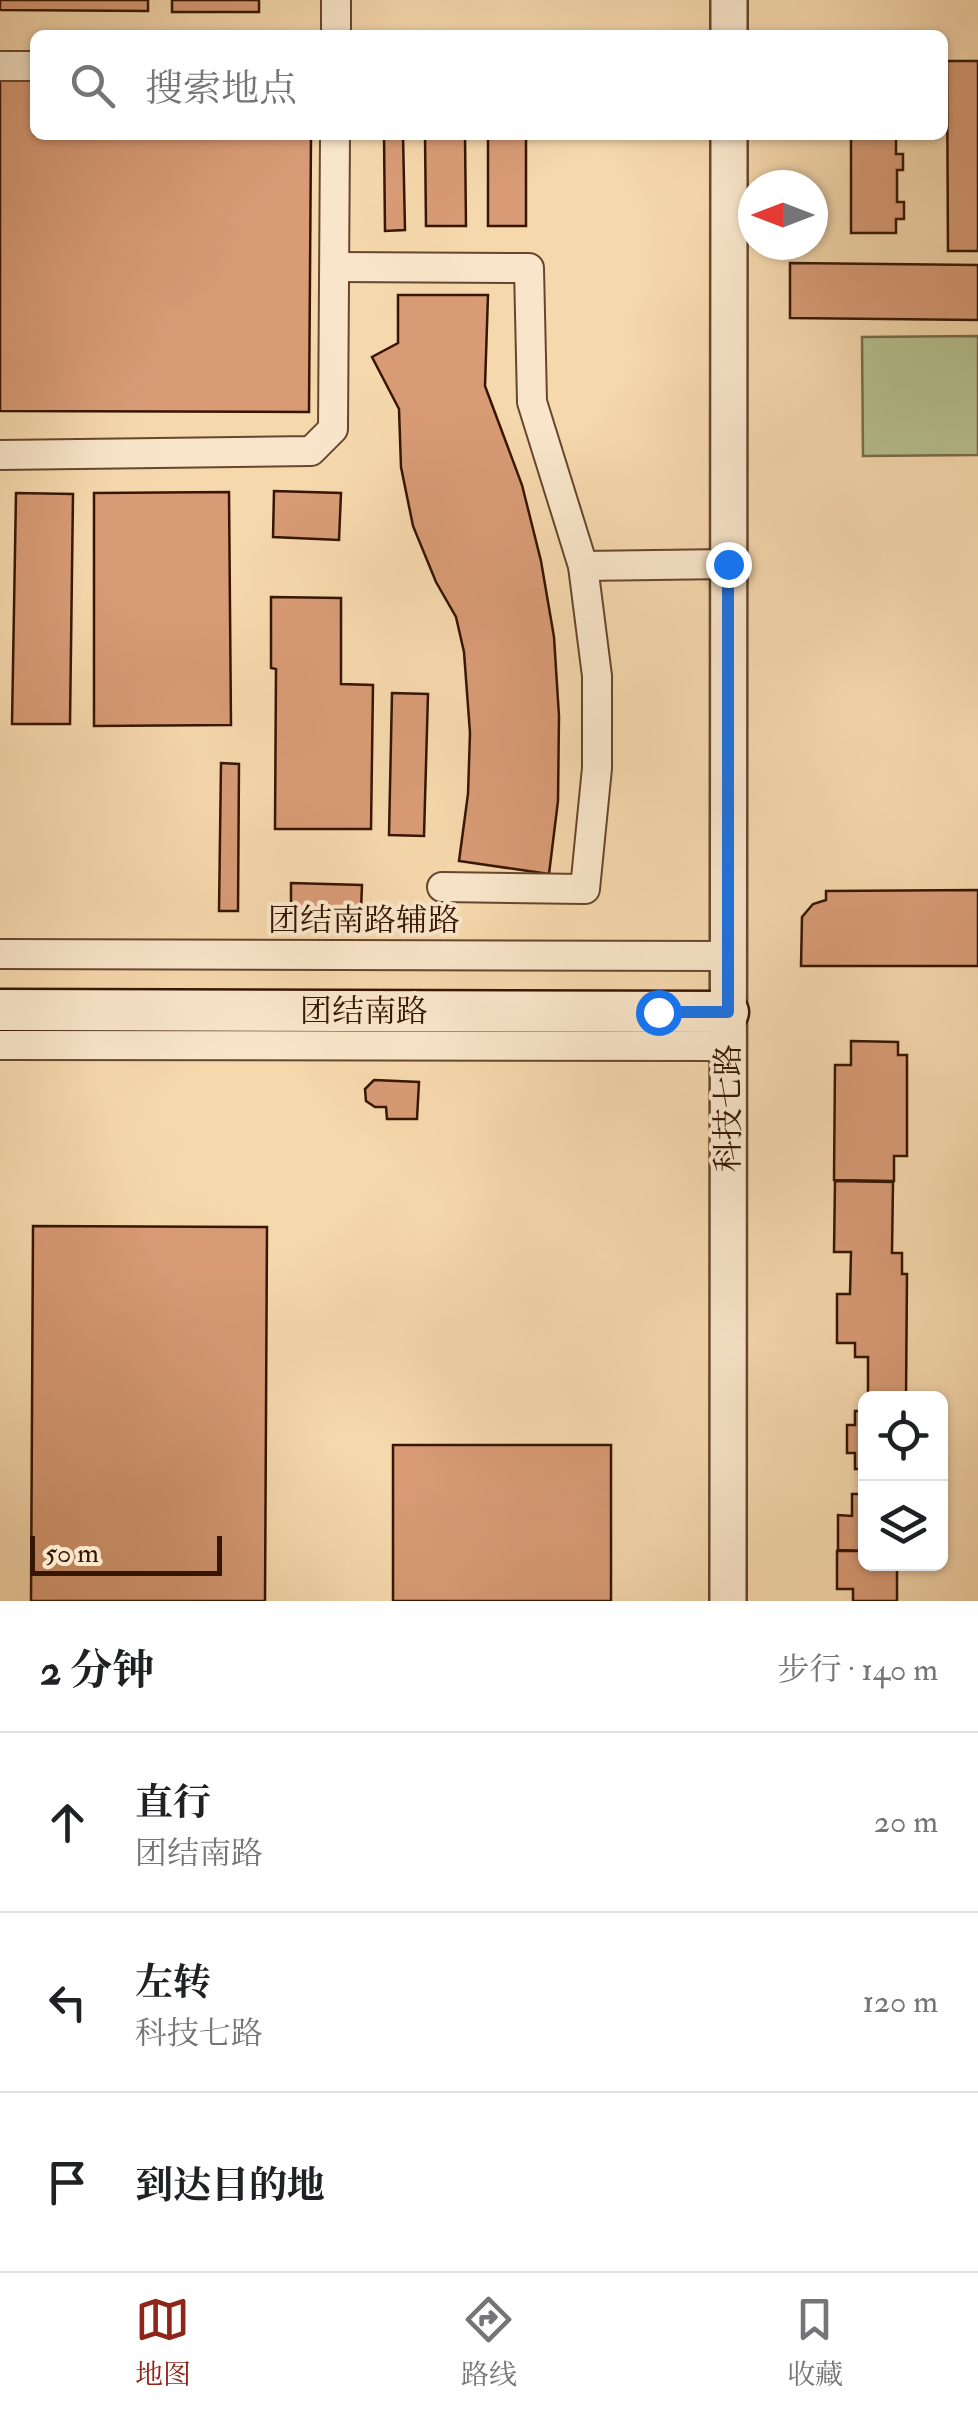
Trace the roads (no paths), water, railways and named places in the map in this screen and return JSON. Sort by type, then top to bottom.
[{"type":"main road","name":"团结南路","points":[[0,983],[728,1000]]},
{"type":"main road","name":"团结南路","points":[[0,1010],[728,1000]]},
{"type":"street","points":[[336,0],[336,30]]},
{"type":"street","points":[[729,0],[729,30]]},
{"type":"street","points":[[0,66],[30,66]]},
{"type":"street","points":[[0,455],[311,452],[333,429],[336,140]]},
{"type":"street","name":"科技七路","points":[[728,1601],[729,140]]},
{"type":"street","points":[[334,267],[529,268],[532,402],[582,566],[596,676],[596,768],[585,889],[442,887]]},
{"type":"street","points":[[582,566],[728,564]]},
{"type":"street","name":"团结南路辅路","points":[[0,954],[728,1000]]},
{"type":"street","points":[[0,1045],[728,1000]]}]
